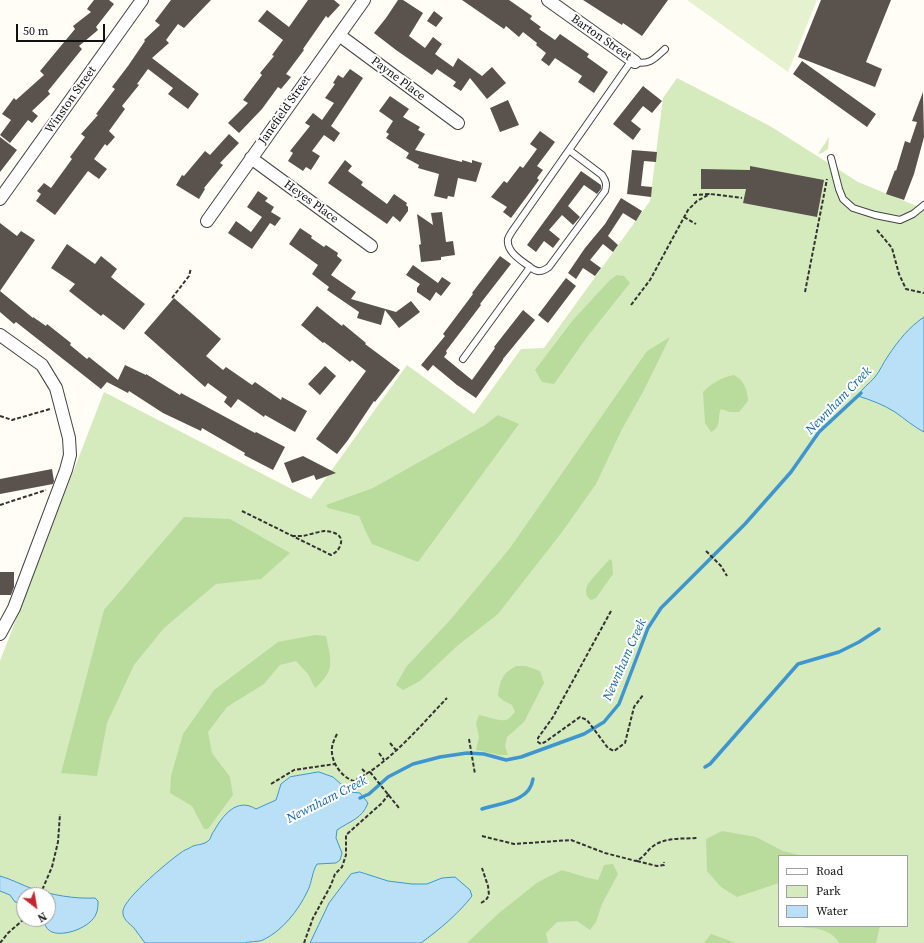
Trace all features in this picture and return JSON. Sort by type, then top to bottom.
[{"type":"street","name":"Winston Street","points":[[0,199],[142,0]]},
{"type":"street","name":"Janefield Street","points":[[207,221],[364,0]]},
{"type":"street","name":"Barton Street","points":[[548,0],[634,61]]},
{"type":"street","name":"Payne Place","points":[[339,35],[458,123]]},
{"type":"street","name":"Heyes Place","points":[[251,158],[371,246]]},
{"type":"street","points":[[0,334],[42,365],[56,388],[69,438],[70,455],[14,608],[0,634]]},
{"type":"lane","points":[[569,150],[602,175],[606,180],[607,185],[605,191],[550,267],[544,271],[534,271],[512,252],[508,239],[513,230],[569,150],[634,61],[644,64],[650,62],[665,49]]},
{"type":"lane","points":[[831,158],[834,175],[843,199],[853,208],[875,215],[900,220],[913,214],[924,205]]},
{"type":"lane","points":[[462,359],[530,267]]},
{"type":"path","points":[[805,292],[827,179],[834,175]]},
{"type":"path","points":[[631,306],[650,280],[688,210],[697,201],[710,194]]},
{"type":"path","points":[[693,195],[710,194],[742,198]]},
{"type":"path","points":[[684,217],[696,224]]},
{"type":"path","points":[[877,230],[892,248],[899,274],[906,289],[924,293]]},
{"type":"path","points":[[172,298],[189,276],[191,268]]},
{"type":"path","points":[[0,416],[12,420],[61,406]]},
{"type":"path","points":[[0,506],[53,488],[59,488]]},
{"type":"path","points":[[242,511],[331,555],[336,553],[342,539],[335,533],[324,531],[301,536],[293,536]]},
{"type":"path","points":[[706,551],[721,566],[728,576]]},
{"type":"path","points":[[611,611],[553,717],[538,738],[538,742],[541,744],[545,742],[580,717],[588,722],[608,748],[614,751],[625,743],[634,707],[642,695]]},
{"type":"path","points":[[337,734],[332,744],[332,753],[335,764],[348,780],[354,781],[370,772],[396,750],[447,698]]},
{"type":"path","points":[[468,739],[475,774]]},
{"type":"path","points":[[390,743],[396,750]]},
{"type":"path","points":[[379,753],[384,760]]},
{"type":"path","points":[[271,784],[294,770],[335,764]]},
{"type":"path","points":[[362,769],[367,774]]},
{"type":"path","points":[[370,772],[398,808]]},
{"type":"path","points":[[304,943],[313,918],[331,885],[335,874],[342,867],[346,855],[346,836],[382,803],[388,794]]},
{"type":"path","points":[[44,887],[52,867],[57,848],[60,814]]},
{"type":"path","points":[[482,836],[514,844],[571,840],[605,852],[657,866],[664,866],[664,862]]},
{"type":"path","points":[[636,861],[653,846],[660,842],[676,839],[697,838]]},
{"type":"path","points":[[481,903],[486,900],[489,895],[488,886],[482,868]]},
{"type":"path","points":[[0,943],[16,926]]},
{"type":"green space","points":[[687,0],[817,0],[788,72]]},
{"type":"green space","points":[[677,78],[770,126],[858,182],[924,209],[924,943],[0,943],[0,661],[104,392],[311,499],[407,365],[474,414],[521,349],[544,348],[650,201],[663,98]]},
{"type":"green space","points":[[829,137],[828,149],[818,154]]},
{"type":"green space","points":[[617,275],[624,276],[630,283],[587,337],[554,384],[542,382],[535,370],[573,320],[610,280]]},
{"type":"green space","points":[[670,337],[643,392],[622,429],[596,484],[562,532],[498,614],[457,646],[420,681],[403,690],[396,685],[406,667],[451,619],[510,548],[647,351]]},
{"type":"green space","points":[[734,375],[741,380],[745,386],[748,401],[739,412],[730,412],[721,409],[718,425],[711,432],[705,423],[703,392],[717,381]]},
{"type":"green space","points":[[498,415],[519,424],[418,562],[372,544],[359,516],[328,508],[326,505],[373,488],[485,425]]},
{"type":"green space","points":[[184,517],[230,519],[290,553],[261,579],[216,584],[164,628],[134,665],[107,723],[97,776],[61,773],[104,610]]},
{"type":"green space","points":[[610,559],[612,561],[613,574],[596,598],[591,600],[586,594],[587,586]]},
{"type":"green space","points":[[315,635],[326,636],[329,652],[329,670],[322,682],[315,688],[308,674],[296,661],[280,665],[264,684],[227,707],[208,732],[212,753],[230,777],[233,795],[208,829],[204,829],[192,806],[170,793],[171,776],[183,734],[214,690],[278,642]]},
{"type":"green space","points":[[516,666],[526,666],[540,671],[544,683],[524,722],[507,737],[505,746],[508,755],[500,755],[476,750],[479,737],[476,723],[479,715],[498,720],[505,720],[515,712],[512,705],[498,696],[502,678]]},
{"type":"green space","points":[[722,831],[756,837],[783,851],[799,855],[778,855],[778,883],[737,897],[721,887],[707,871],[706,839]]},
{"type":"green space","points":[[613,864],[618,874],[602,904],[596,922],[590,930],[577,921],[557,922],[546,933],[548,943],[467,943],[499,913],[538,882],[562,870],[598,880],[604,865]]},
{"type":"green space","points":[[880,927],[876,943],[839,943],[833,935],[824,931],[814,928],[804,928]]},
{"type":"green space","points":[[711,934],[736,943],[704,943]]},
{"type":"water","points":[[924,317],[924,432],[891,409],[858,396],[877,375],[886,359],[900,340],[913,325]]},
{"type":"water","points":[[319,772],[333,777],[350,792],[360,793],[368,803],[359,816],[337,830],[336,838],[342,853],[340,860],[336,863],[317,864],[309,887],[300,905],[277,931],[263,940],[245,943],[145,943],[134,928],[126,921],[123,914],[125,905],[139,888],[179,854],[193,846],[208,841],[226,814],[237,806],[243,805],[256,809],[276,800],[281,784],[290,777]]},
{"type":"water","points":[[360,872],[388,881],[412,884],[427,884],[442,878],[455,877],[470,890],[472,896],[448,921],[421,943],[310,943],[329,903],[351,874]]},
{"type":"water","points":[[0,876],[28,887],[16,887],[16,902],[10,895],[0,891]]},
{"type":"water","points":[[56,894],[95,898],[98,901],[97,912],[93,919],[83,927],[64,933],[52,932],[46,927],[56,927]]},
{"type":"building","points":[[94,0],[109,0],[114,4],[96,27],[98,30],[79,46],[82,49],[48,91],[50,94],[32,111],[38,116],[32,123],[28,120],[10,143],[0,135],[11,120],[2,114],[14,98],[16,100],[44,75],[40,71],[75,29],[73,26],[91,12],[87,9]]},
{"type":"building","points":[[171,0],[211,0],[184,28],[178,24],[166,40],[169,43],[152,58],[199,94],[188,109],[168,94],[173,88],[148,69],[137,84],[139,85],[122,106],[125,109],[109,131],[115,137],[107,146],[105,144],[94,159],[107,169],[99,179],[88,171],[55,215],[36,201],[41,194],[37,191],[44,183],[51,188],[72,159],[70,157],[85,137],[81,134],[98,115],[96,114],[115,89],[112,87],[128,66],[145,41],[144,40],[160,25],[155,21]]},
{"type":"building","points":[[308,0],[334,0],[340,5],[328,18],[326,16],[303,49],[304,50],[286,74],[291,77],[281,89],[278,87],[262,109],[239,133],[228,123],[248,103],[243,100],[262,75],[260,73],[274,56],[272,55],[283,40],[258,21],[267,10],[289,27]]},
{"type":"building","points":[[398,0],[403,0],[423,13],[409,36],[425,48],[433,37],[442,44],[435,54],[453,67],[458,58],[482,76],[492,67],[506,83],[487,99],[470,78],[461,91],[453,86],[456,82],[437,69],[432,75],[396,50],[374,33]]},
{"type":"building","points":[[462,0],[509,0],[532,16],[530,19],[541,27],[539,29],[555,40],[560,34],[589,54],[587,57],[608,72],[594,93],[578,82],[582,76],[555,58],[549,66],[541,60],[546,53],[536,45],[537,43],[523,32],[519,37],[506,26],[504,29]]},
{"type":"building","points":[[583,0],[668,0],[642,36],[623,23],[622,25]]},
{"type":"building","points":[[821,0],[891,0],[866,62],[882,69],[875,87],[798,57]]},
{"type":"building","points":[[434,11],[443,18],[436,27],[427,21]]},
{"type":"building","points":[[802,61],[876,114],[867,127],[793,74]]},
{"type":"building","points":[[350,69],[363,78],[331,126],[340,133],[334,142],[324,135],[312,151],[320,156],[311,170],[306,167],[303,171],[288,161],[293,153],[290,151],[310,126],[305,123],[313,113],[322,120],[334,103],[325,98],[335,84],[333,83],[338,75],[343,78]]},
{"type":"building","points":[[643,86],[662,101],[652,113],[643,106],[631,121],[641,129],[633,140],[613,124]]},
{"type":"building","points":[[923,92],[924,137],[914,174],[904,200],[886,194],[895,170],[896,171],[905,141],[910,143],[917,122],[912,121]]},
{"type":"building","points":[[390,96],[409,109],[403,117],[420,127],[418,130],[425,134],[415,150],[462,162],[462,160],[472,163],[472,160],[482,163],[476,182],[458,178],[454,197],[448,196],[447,199],[434,196],[439,174],[418,168],[419,165],[406,158],[409,153],[386,138],[389,134],[386,132],[393,121],[379,111]]},
{"type":"building","points":[[508,100],[519,125],[500,132],[490,108]]},
{"type":"building","points":[[540,131],[555,142],[537,166],[543,170],[537,178],[539,180],[511,218],[503,212],[507,207],[491,197],[504,181],[507,183],[520,166],[523,168],[537,149],[530,144]]},
{"type":"building","points":[[229,134],[239,143],[220,163],[223,165],[204,188],[205,189],[199,199],[176,185],[182,175],[184,176],[205,151],[210,155]]},
{"type":"building","points":[[0,137],[17,150],[0,172]]},
{"type":"building","points":[[632,150],[657,152],[656,162],[644,161],[641,186],[652,187],[651,197],[627,194]]},
{"type":"building","points":[[345,160],[352,166],[348,171],[363,182],[361,185],[387,204],[394,194],[407,203],[406,205],[408,207],[408,211],[400,222],[393,216],[387,224],[328,183]]},
{"type":"building","points":[[750,166],[824,180],[817,217],[743,203],[746,189],[701,189],[701,169],[750,170]]},
{"type":"building","points":[[581,171],[601,185],[601,189],[597,194],[584,185],[568,206],[580,217],[573,225],[562,215],[549,230],[560,239],[553,248],[544,241],[536,252],[527,245]]},
{"type":"building","points":[[258,191],[268,198],[265,201],[274,207],[271,212],[281,218],[275,226],[270,223],[252,249],[228,233],[236,221],[251,232],[262,217],[247,207]]},
{"type":"building","points":[[621,198],[642,211],[636,221],[623,213],[608,236],[618,245],[613,252],[603,244],[590,260],[601,268],[595,276],[583,268],[576,279],[568,273],[585,248],[605,224]]},
{"type":"building","points":[[442,212],[446,242],[453,241],[455,255],[441,257],[441,260],[421,262],[419,245],[421,244],[417,214],[433,225],[431,213]]},
{"type":"building","points":[[0,223],[17,236],[21,231],[35,240],[0,291]]},
{"type":"building","points":[[300,228],[324,247],[326,245],[338,253],[337,256],[342,260],[331,275],[356,292],[351,299],[396,312],[411,301],[420,312],[399,328],[385,310],[381,325],[357,318],[359,312],[327,290],[329,287],[312,274],[318,265],[289,244]]},
{"type":"building","points":[[67,244],[95,264],[101,256],[117,269],[111,277],[145,304],[124,330],[103,314],[101,316],[69,291],[75,284],[51,268]]},
{"type":"building","points":[[500,256],[511,264],[446,351],[447,353],[444,357],[472,380],[495,348],[494,347],[523,310],[535,320],[503,359],[476,398],[457,385],[433,365],[428,371],[421,365],[445,336],[443,334]]},
{"type":"building","points":[[413,265],[438,283],[442,277],[451,283],[441,296],[436,292],[430,301],[417,292],[417,288],[420,284],[406,275]]},
{"type":"building","points":[[566,278],[576,286],[548,323],[538,315]]},
{"type":"building","points":[[0,291],[33,318],[46,326],[47,324],[71,343],[70,345],[87,359],[89,357],[118,380],[125,365],[146,374],[180,395],[181,393],[255,433],[256,432],[285,447],[273,470],[244,455],[245,453],[202,428],[201,431],[163,413],[129,391],[128,393],[107,382],[101,389],[16,322],[14,324],[0,312]]},
{"type":"building","points":[[174,298],[221,339],[206,356],[223,370],[226,367],[252,385],[255,382],[281,400],[282,397],[307,411],[295,432],[265,415],[264,417],[238,399],[231,408],[224,402],[227,397],[208,383],[205,387],[144,333]]},
{"type":"building","points":[[317,306],[342,326],[343,324],[366,343],[365,344],[400,370],[375,402],[374,401],[337,454],[316,439],[366,371],[352,360],[350,362],[324,342],[323,343],[301,325]]},
{"type":"building","points":[[325,366],[336,376],[320,395],[308,384]]},
{"type":"building","points":[[303,456],[336,473],[316,480],[314,475],[292,483],[284,463]]},
{"type":"building","points":[[52,469],[53,484],[0,494],[0,479]]},
{"type":"building","points":[[0,572],[14,572],[14,587],[11,595],[0,595]]},
{"type":"waterway","name":"Newnham Creek","points":[[360,798],[369,794],[388,777],[413,764],[440,757],[467,753],[484,754],[506,760],[521,757],[584,734],[604,722],[619,704],[648,628],[661,608],[745,524],[791,472],[819,432],[861,393]]},
{"type":"waterway","points":[[705,767],[710,764],[798,664],[839,652],[859,642],[879,629]]},
{"type":"waterway","points":[[482,809],[505,803],[520,797],[531,787],[533,779]]}]
